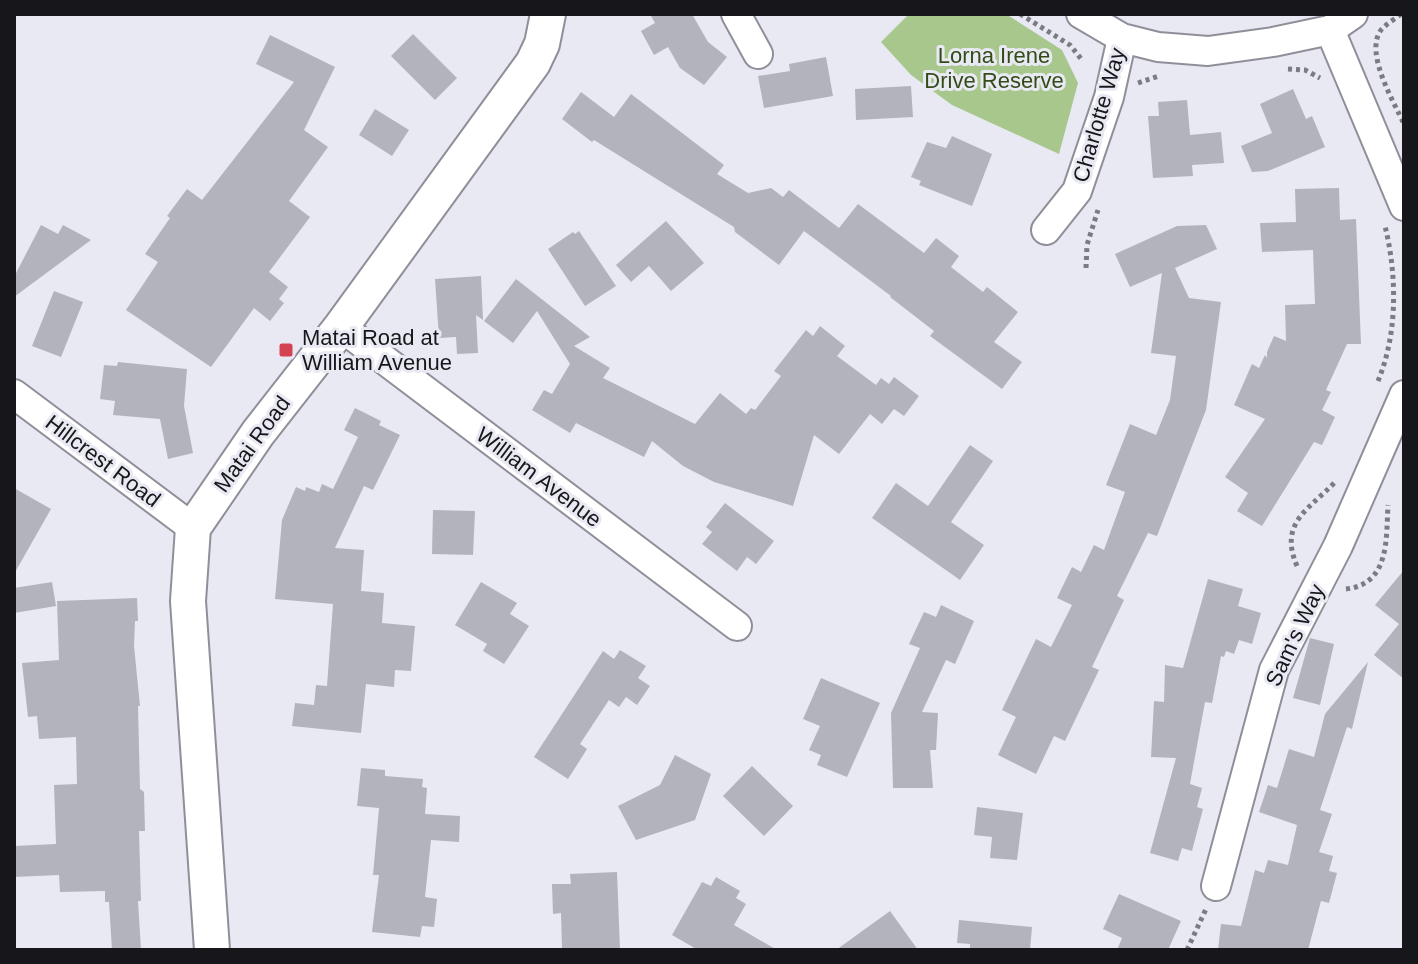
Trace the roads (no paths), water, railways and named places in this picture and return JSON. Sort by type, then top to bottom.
[{"type":"street","name":"Matai Road","points":[[193,528],[258,433],[341,327],[533,63],[542,44],[548,14]]},
{"type":"street","points":[[736,14],[758,54]]},
{"type":"street","points":[[1081,14],[1122,38],[1158,47],[1208,51],[1273,42],[1341,22],[1393,210]]},
{"type":"street","name":"Charlotte Way","points":[[1046,230],[1077,191],[1109,97],[1122,38]]},
{"type":"street","name":"William Avenue","points":[[341,327],[737,626]]},
{"type":"street","name":"Hillcrest Road","points":[[14,394],[193,528]]},
{"type":"street","name":"Sam's Way","points":[[1216,886],[1274,670],[1338,546],[1404,395]]},
{"type":"street","points":[[193,528],[188,601],[212,950]]},
{"type":"place","name":"Matai Road at William Avenue","points":[[286,350]]},
{"type":"park label","name":"Lorna Irene Drive Reserve","points":[[994,68]]}]
